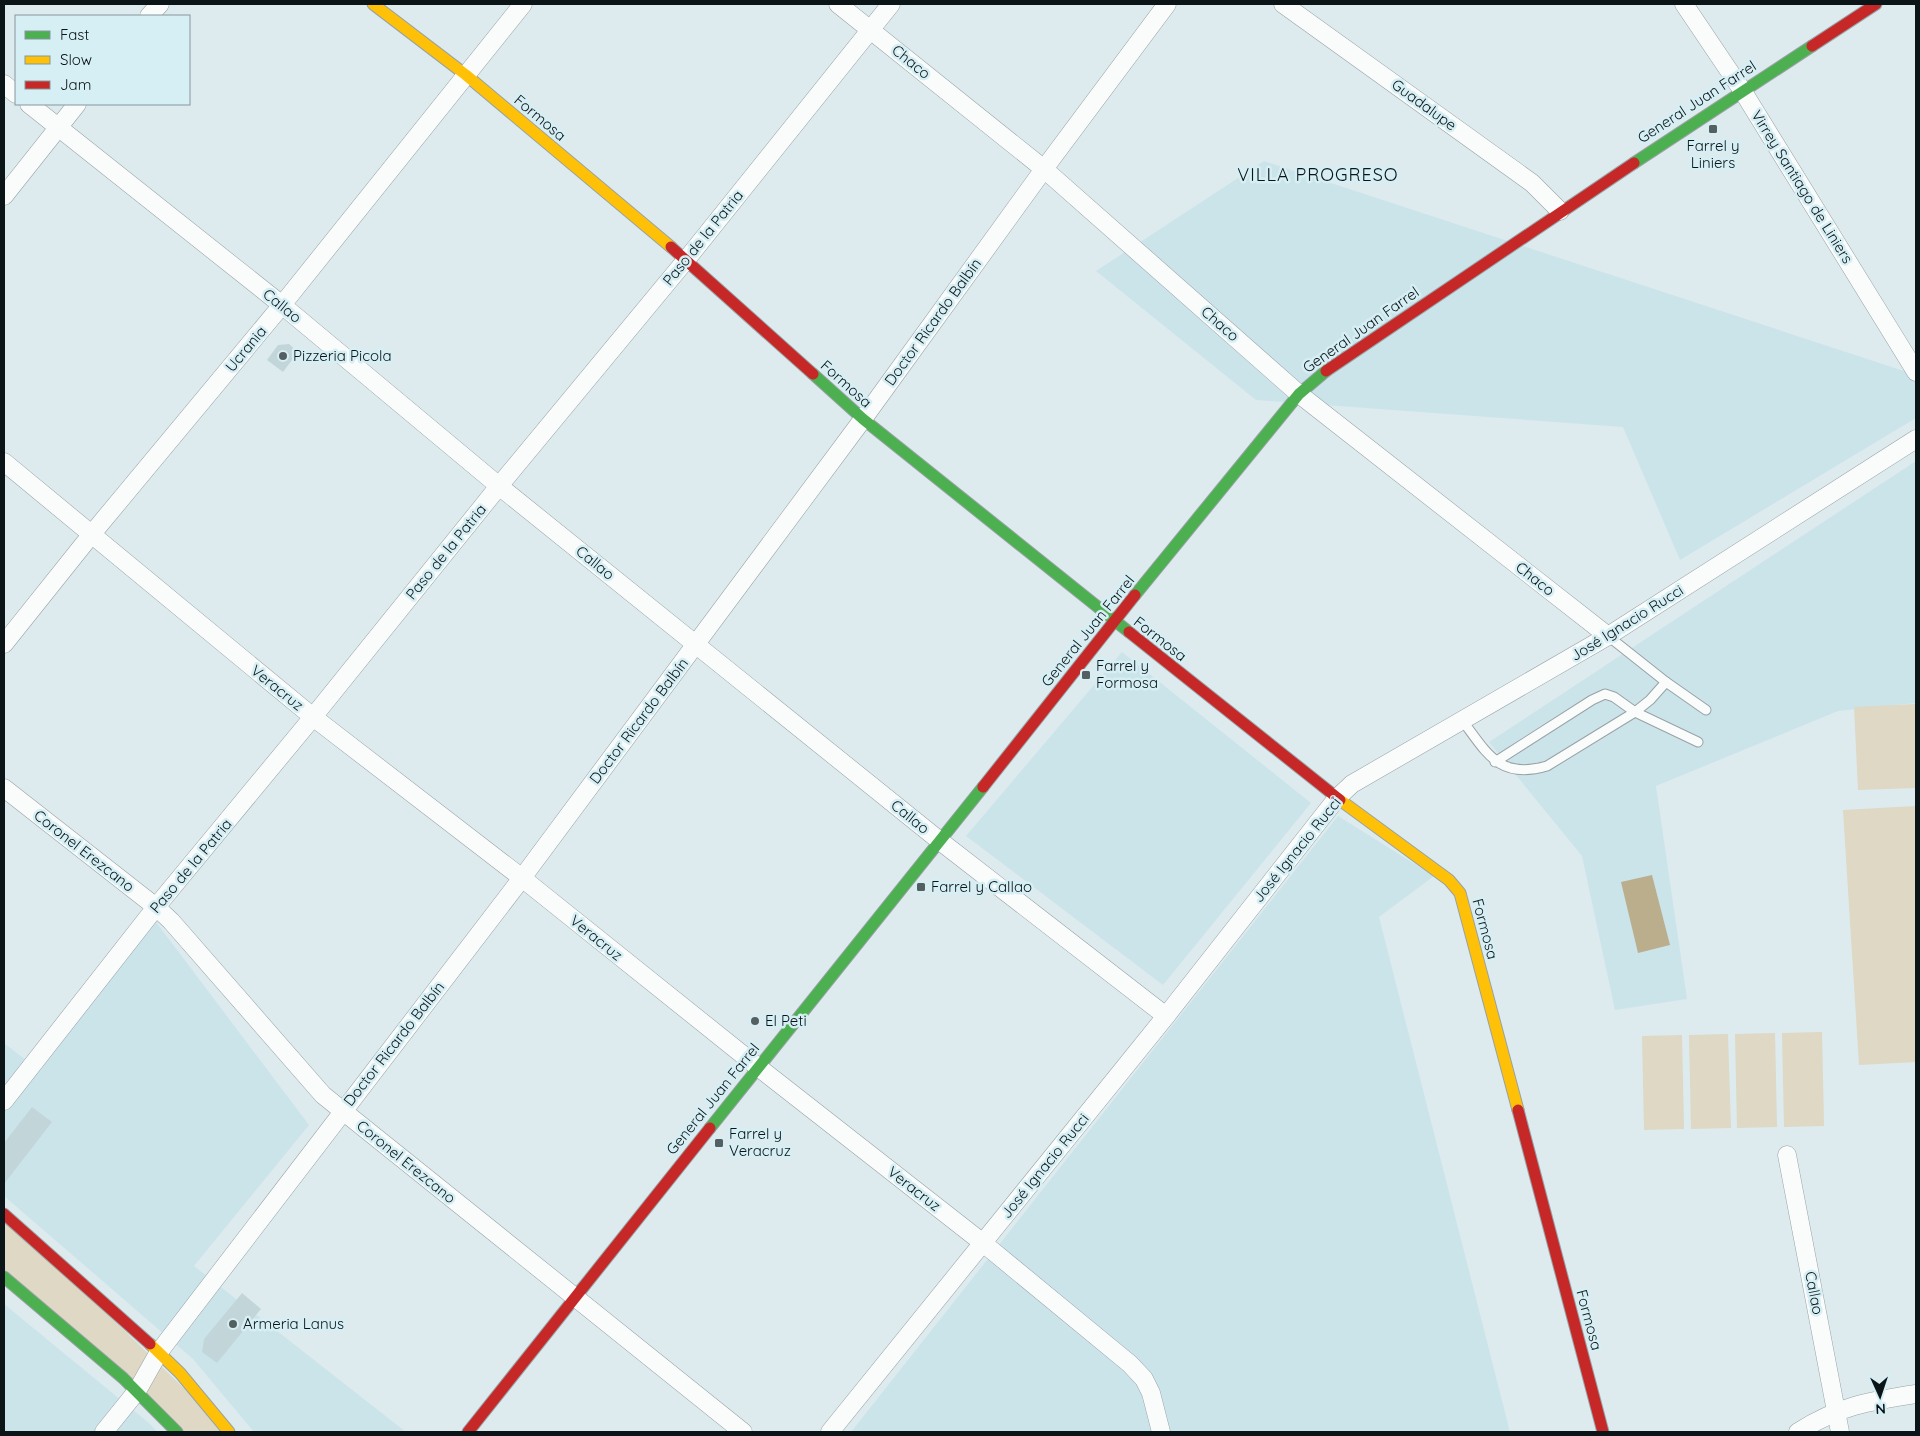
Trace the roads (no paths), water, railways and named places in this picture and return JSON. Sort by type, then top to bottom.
[{"type":"street","points":[[150,15],[160,4]]},
{"type":"street","name":"Formosa","points":[[373,4],[466,75],[686,260],[863,419],[1337,798],[1449,880],[1460,893],[1603,1432]]},
{"type":"street","name":"Ucrania","points":[[4,644],[91,535],[282,306],[523,4]]},
{"type":"street","name":"Chaco","points":[[838,4],[1044,169],[1299,394],[1608,636]]},
{"type":"street","name":"Paso de la Patria","points":[[4,1101],[156,907],[313,718],[499,486],[686,260],[891,4]]},
{"type":"street","name":"Doctor Ricardo Balbín","points":[[104,1432],[138,1392],[159,1352],[522,878],[863,419],[1044,169],[1167,4]]},
{"type":"street","name":"Guadalupe","points":[[1283,4],[1532,183],[1560,211]]},
{"type":"street","name":"Virrey Santiago de Liniers","points":[[1684,4],[1742,90],[1916,372]]},
{"type":"street","name":"General Juan Farrel","points":[[468,1432],[940,841],[1077,666],[1115,622],[1299,394],[1332,366],[1560,211],[1876,4]]},
{"type":"street","points":[[4,84],[15,93]]},
{"type":"street","name":"Callao","points":[[30,105],[282,306],[499,486],[940,841],[1166,1016]]},
{"type":"street","points":[[4,196],[76,105]]},
{"type":"street","name":"José Ignacio Rucci","points":[[830,1432],[1166,1016],[1337,798],[1352,784],[1608,636],[1916,439]]},
{"type":"street","name":"Veracruz","points":[[4,462],[313,718],[522,878],[758,1067],[983,1243],[1130,1364],[1144,1379],[1151,1393],[1161,1432]]},
{"type":"street","name":"Coronel Erezcano","points":[[4,788],[156,907],[323,1095],[742,1432]]},
{"type":"street","name":"Callao","points":[[1787,1154],[1840,1432]]},
{"type":"street","points":[[4,1214],[159,1352],[229,1432]]},
{"type":"street","points":[[4,1277],[138,1392],[177,1432]]},
{"type":"street","points":[[1798,1432],[1836,1411],[1865,1402],[1916,1394]]},
{"type":"lane","points":[[1608,636],[1666,682],[1706,710]]},
{"type":"lane","points":[[1462,720],[1495,762],[1519,770],[1530,771],[1546,766],[1635,712],[1650,700],[1666,682]]},
{"type":"lane","points":[[1495,762],[1592,700],[1605,694],[1614,697],[1635,712],[1698,742]]},
{"type":"place","name":"Farrel y Liniers","points":[[1713,129]]},
{"type":"place","name":"Pizzeria Picola","points":[[283,356]]},
{"type":"place","name":"Farrel y Formosa","points":[[1086,675]]},
{"type":"place","name":"Farrel y Callao","points":[[921,887]]},
{"type":"place","name":"El Peti","points":[[755,1021]]},
{"type":"place","name":"Farrel y Veracruz","points":[[719,1143]]},
{"type":"place","name":"Armeria Lanus","points":[[233,1324]]},
{"type":"district","name":"VILLA PROGRESO","points":[[1318,175]]}]
